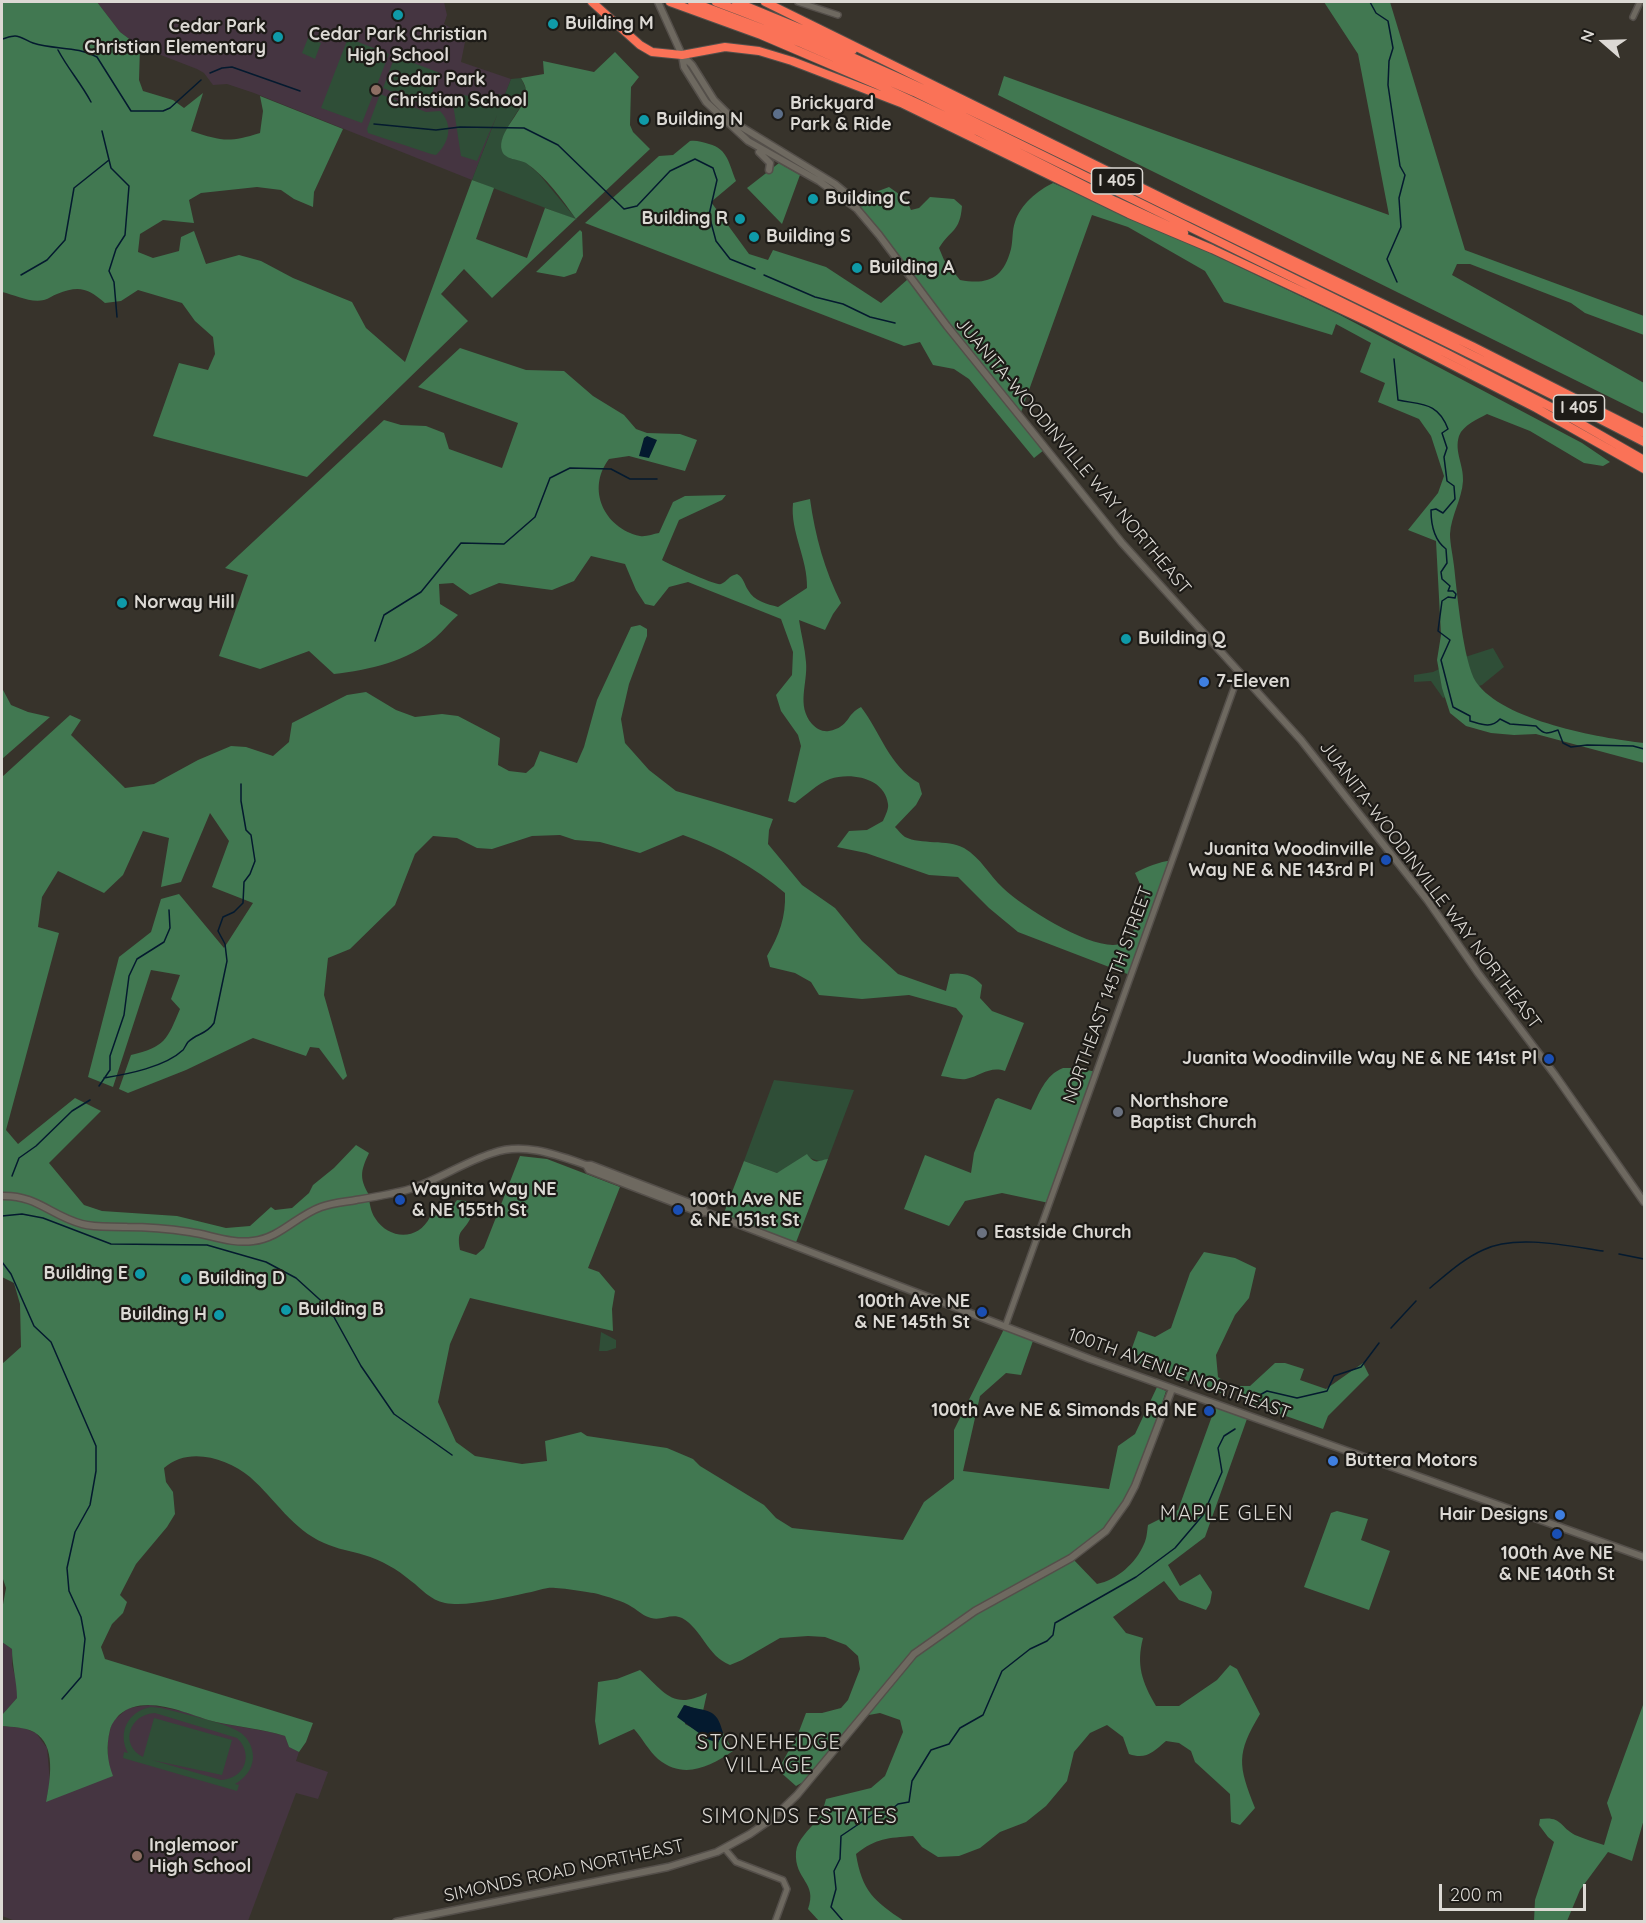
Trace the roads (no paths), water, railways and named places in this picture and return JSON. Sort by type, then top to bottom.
[{"type":"highway","points":[[592,2],[646,49],[663,54],[682,55],[725,47],[740,48],[792,61],[901,103],[1129,214],[1212,249]]},
{"type":"highway","name":"I 405","points":[[670,2],[835,65],[936,112],[1174,228],[1212,249],[1380,328],[1536,408],[1644,469]]},
{"type":"highway","name":"I 405","points":[[692,2],[811,47],[952,110],[1446,353],[1557,410],[1644,460]]},
{"type":"highway","name":"I 405","points":[[716,2],[815,40],[925,88],[1512,375],[1644,442]]},
{"type":"highway","name":"I 405","points":[[736,2],[921,79],[1644,433]]},
{"type":"highway","points":[[765,2],[921,79]]},
{"type":"highway","points":[[936,112],[952,110]]},
{"type":"highway","name":"I 405","points":[[1456,339],[1463,347],[1508,370],[1512,375]]},
{"type":"main road","name":"JUANITA-WOODINVILLE WAY NORTHEAST","points":[[659,5],[682,55],[684,67],[706,102],[748,141],[813,178],[857,209],[947,326],[1101,518],[1154,580],[1301,740],[1428,901],[1644,1202]]},
{"type":"main road","name":"JUANITA-WOODINVILLE WAY NORTHEAST","points":[[682,55],[728,114],[752,135],[835,184],[854,200],[857,209]]},
{"type":"main road","points":[[748,141],[791,159],[794,164],[813,178]]},
{"type":"main road","points":[[748,141],[770,163],[769,170]]},
{"type":"main road","name":"100TH AVENUE NORTHEAST","points":[[2,1196],[15,1196],[29,1200],[67,1219],[88,1226],[190,1232],[238,1242],[253,1241],[270,1237],[323,1206],[410,1188],[494,1152],[512,1149],[541,1151],[586,1165],[589,1170],[701,1213],[705,1212],[1172,1389],[1644,1557]]},
{"type":"main road","name":"SIMONDS ROAD NORTHEAST","points":[[396,1922],[668,1867],[724,1849],[750,1834],[791,1802],[914,1654],[975,1611],[1071,1558],[1106,1531],[1135,1486],[1172,1389]]},
{"type":"street","points":[[798,2],[838,15]]},
{"type":"street","points":[[1633,17],[1640,2]]},
{"type":"street","name":"NORTHEAST 145TH STREET","points":[[1005,1327],[1239,674]]},
{"type":"street","points":[[724,1849],[736,1862],[783,1880],[787,1889],[775,1922]]},
{"type":"water","points":[[647,436],[657,440],[649,458],[639,456],[644,438]]},
{"type":"water","points":[[684,1705],[714,1714],[723,1733],[718,1743],[707,1739],[677,1717]]},
{"type":"waterway","points":[[1370,2],[1376,13],[1388,21],[1393,48],[1389,61],[1388,85],[1400,166],[1405,175],[1399,198],[1401,227],[1387,259],[1397,282]]},
{"type":"waterway","points":[[2,39],[17,36],[33,43],[82,51],[97,57],[131,111],[163,111],[170,108],[201,80]]},
{"type":"waterway","points":[[58,50],[91,102]]},
{"type":"waterway","points":[[210,73],[232,67],[300,91]]},
{"type":"waterway","points":[[374,124],[436,130],[460,127],[524,128],[558,145],[624,209],[637,206],[670,171],[695,159],[713,168],[717,180],[709,215],[716,241],[730,259],[755,269]]},
{"type":"waterway","points":[[102,131],[111,168],[129,186],[125,235],[116,249],[109,271],[114,282],[117,317]]},
{"type":"waterway","points":[[21,275],[47,260],[65,240],[74,188],[109,160]]},
{"type":"waterway","points":[[764,275],[815,297],[843,304],[870,317],[895,323]]},
{"type":"waterway","points":[[1394,359],[1398,400],[1422,404],[1434,409],[1444,420],[1448,429],[1442,433],[1447,448],[1444,457],[1447,481],[1454,486],[1455,499],[1443,513],[1436,509],[1431,510],[1434,532],[1446,549],[1447,563],[1441,572],[1442,579],[1450,586],[1448,591],[1456,594],[1455,598],[1448,597],[1442,601],[1438,631],[1450,640],[1441,660],[1453,707],[1470,716],[1470,721],[1482,724],[1493,724],[1500,719],[1510,724],[1536,726],[1546,733],[1558,730],[1563,743],[1571,747],[1633,746],[1644,749]]},
{"type":"waterway","points":[[375,641],[384,615],[421,592],[461,543],[504,544],[535,517],[550,478],[570,468],[611,469],[630,479],[657,479]]},
{"type":"waterway","points":[[104,1078],[135,1072],[166,1061],[183,1050],[188,1042],[208,1030],[214,1023],[227,961],[225,944],[218,931],[223,917],[234,912],[243,903],[244,882],[255,861],[251,835],[246,830],[241,801],[241,784]]},
{"type":"waterway","points":[[99,1086],[110,1070],[110,1056],[124,1015],[129,976],[137,959],[164,942],[170,928],[169,910]]},
{"type":"waterway","points":[[12,1176],[19,1158],[36,1146],[72,1111],[90,1100]]},
{"type":"waterway","points":[[2,1216],[22,1214],[43,1218],[111,1244],[207,1245],[266,1262],[296,1278],[329,1308],[361,1366],[394,1414],[452,1455]]},
{"type":"waterway","points":[[1430,1288],[1455,1267],[1496,1245],[1526,1242],[1559,1244],[1603,1251]]},
{"type":"waterway","points":[[1619,1254],[1644,1259]]},
{"type":"waterway","points":[[2,1262],[11,1274],[34,1326],[51,1342],[96,1446],[96,1471],[90,1505],[75,1532],[67,1568],[69,1591],[81,1617],[85,1639],[81,1677],[62,1699]]},
{"type":"waterway","points":[[1391,1328],[1416,1301]]},
{"type":"waterway","points":[[1247,1402],[1267,1391],[1297,1398],[1327,1391],[1334,1376],[1361,1367],[1379,1343]]},
{"type":"waterway","points":[[844,1922],[831,1907],[836,1889],[834,1871],[840,1859],[841,1836],[872,1815],[886,1814],[898,1804],[909,1802],[912,1781],[931,1750],[949,1744],[960,1728],[983,1715],[1002,1671],[1030,1649],[1047,1641],[1053,1635],[1055,1623],[1136,1577],[1175,1548],[1203,1515],[1222,1472],[1218,1448],[1224,1436],[1235,1429]]},
{"type":"place","name":"Cedar Park Christian High School","points":[[398,15]]},
{"type":"place","name":"Building M","points":[[553,24]]},
{"type":"place","name":"Cedar Park Christian Elementary","points":[[278,37]]},
{"type":"place","name":"Cedar Park Christian School","points":[[376,90]]},
{"type":"place","name":"Brickyard Park & Ride","points":[[778,114]]},
{"type":"place","name":"Building N","points":[[644,120]]},
{"type":"place","name":"Building C","points":[[813,199]]},
{"type":"place","name":"Building R","points":[[740,219]]},
{"type":"place","name":"Building S","points":[[754,237]]},
{"type":"place","name":"Building A","points":[[857,268]]},
{"type":"place","name":"Norway Hill","points":[[122,603]]},
{"type":"place","name":"Building Q","points":[[1126,639]]},
{"type":"place","name":"7-Eleven","points":[[1204,682]]},
{"type":"place","name":"Juanita Woodinville Way NE & NE 143rd Pl","points":[[1386,860]]},
{"type":"place","name":"Juanita Woodinville Way NE & NE 141st Pl","points":[[1549,1059]]},
{"type":"place","name":"Northshore Baptist Church","points":[[1118,1112]]},
{"type":"place","name":"Waynita Way NE & NE 155th St","points":[[400,1200]]},
{"type":"place","name":"100th Ave NE & NE 151st St","points":[[678,1210]]},
{"type":"place","name":"Eastside Church","points":[[982,1233]]},
{"type":"place","name":"Building E","points":[[140,1274]]},
{"type":"place","name":"Building D","points":[[186,1279]]},
{"type":"place","name":"Building B","points":[[286,1310]]},
{"type":"place","name":"100th Ave NE & NE 145th St","points":[[982,1312]]},
{"type":"place","name":"Building H","points":[[219,1315]]},
{"type":"place","name":"100th Ave NE & Simonds Rd NE","points":[[1209,1411]]},
{"type":"place","name":"Buttera Motors","points":[[1333,1461]]},
{"type":"place","name":"Hair Designs","points":[[1560,1515]]},
{"type":"place","name":"100th Ave NE & NE 140th St","points":[[1557,1534]]},
{"type":"place","name":"Inglemoor High School","points":[[137,1856]]},
{"type":"district","name":"MAPLE GLEN","points":[[1227,1514]]},
{"type":"district","name":"STONEHEDGE VILLAGE","points":[[769,1754]]},
{"type":"district","name":"SIMONDS ESTATES","points":[[800,1817]]}]
